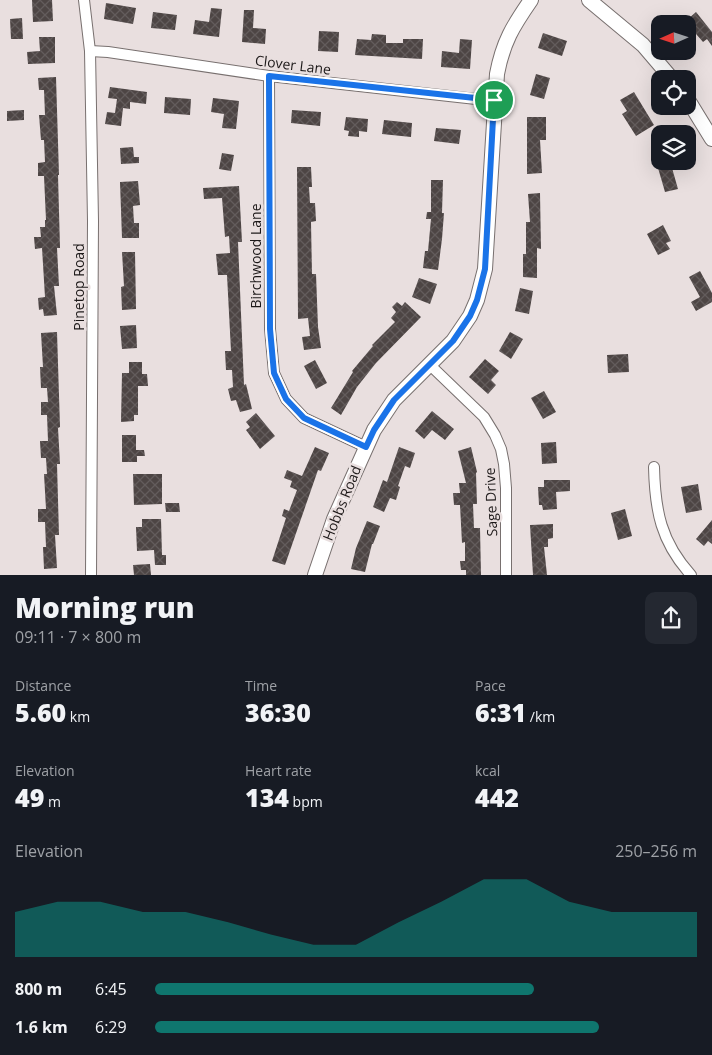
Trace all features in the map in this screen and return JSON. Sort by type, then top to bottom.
[{"type":"street","name":"Pinetop Road","points":[[84,0],[90,51],[93,222],[91,575]]},
{"type":"street","name":"Hobbs Road","points":[[316,575],[334,519],[374,430],[394,400],[453,341],[470,316],[482,287],[485,269],[494,100],[501,55],[507,39],[531,0]]},
{"type":"street","points":[[589,0],[643,45],[664,70]]},
{"type":"street","name":"Clover Lane","points":[[90,51],[269,76],[494,100]]},
{"type":"street","name":"Birchwood Lane","points":[[269,76],[270,329],[274,373],[286,399],[304,418],[366,447]]},
{"type":"street","points":[[696,113],[712,140]]},
{"type":"street","name":"Sage Drive","points":[[430,365],[484,417],[501,449],[506,488],[506,575]]},
{"type":"street","points":[[654,467],[654,495],[658,519],[664,536],[679,562],[691,575]]},
{"type":"building","points":[[32,0],[52,0],[53,21],[33,22]]},
{"type":"building","points":[[106,3],[136,8],[133,24],[104,19]]},
{"type":"building","points":[[211,8],[222,9],[219,37],[193,34],[195,20],[209,22]]},
{"type":"building","points":[[244,10],[254,10],[253,28],[266,29],[265,44],[242,42]]},
{"type":"building","points":[[153,12],[177,15],[175,30],[151,28]]},
{"type":"building","points":[[696,12],[712,32],[712,46],[707,39],[703,42],[696,34],[696,15],[693,15]]},
{"type":"building","points":[[22,18],[23,39],[11,39],[10,19]]},
{"type":"building","points":[[319,31],[339,32],[338,52],[318,51]]},
{"type":"building","points":[[543,33],[567,41],[562,56],[538,48]]},
{"type":"building","points":[[372,34],[386,35],[386,43],[403,43],[403,39],[423,39],[422,59],[355,55],[357,39],[371,40]]},
{"type":"building","points":[[39,37],[55,37],[55,63],[28,64],[27,52],[40,51]]},
{"type":"building","points":[[460,39],[472,40],[470,69],[441,67],[442,51],[459,53]]},
{"type":"building","points":[[536,74],[550,78],[544,99],[530,95]]},
{"type":"building","points":[[56,77],[59,175],[60,248],[57,248],[59,286],[54,286],[57,315],[44,316],[43,309],[39,310],[38,298],[45,297],[42,248],[35,249],[34,237],[41,237],[40,227],[45,227],[46,220],[44,176],[38,176],[38,163],[45,162],[44,140],[41,140],[39,115],[45,115],[44,90],[39,90],[38,78]]},
{"type":"building","points":[[110,87],[147,92],[146,104],[130,102],[130,109],[123,108],[121,126],[105,124],[107,112],[115,113],[117,99],[108,98]]},
{"type":"building","points":[[634,92],[654,125],[651,125],[636,136],[622,114],[627,111],[620,100]]},
{"type":"building","points":[[165,97],[191,99],[190,115],[164,113]]},
{"type":"building","points":[[213,98],[239,101],[236,129],[222,128],[224,114],[211,112]]},
{"type":"building","points":[[24,110],[24,120],[7,121],[7,111]]},
{"type":"building","points":[[292,110],[321,112],[320,126],[291,123]]},
{"type":"building","points":[[346,117],[368,119],[367,132],[359,131],[359,137],[348,136],[349,131],[344,130]]},
{"type":"building","points":[[527,117],[546,117],[546,140],[540,140],[542,173],[527,174]]},
{"type":"building","points":[[384,120],[412,123],[411,137],[382,134]]},
{"type":"building","points":[[436,128],[461,130],[459,144],[434,141]]},
{"type":"building","points":[[133,147],[134,157],[139,157],[139,163],[121,164],[120,148]]},
{"type":"building","points":[[222,153],[234,155],[231,171],[219,169]]},
{"type":"building","points":[[297,167],[311,167],[312,187],[309,187],[310,203],[315,203],[316,221],[311,222],[312,274],[316,274],[318,327],[321,348],[304,350],[302,337],[310,336],[308,318],[298,319]]},
{"type":"building","points":[[659,170],[673,170],[678,189],[665,192]]},
{"type":"building","points":[[431,180],[443,180],[442,213],[444,213],[438,270],[423,268],[425,251],[428,251],[431,219],[426,219],[427,212],[431,212]]},
{"type":"building","points":[[138,181],[140,205],[133,206],[134,223],[139,223],[139,238],[122,238],[120,182]]},
{"type":"building","points":[[239,186],[242,242],[238,242],[244,385],[246,384],[252,409],[240,412],[236,400],[231,401],[228,389],[233,387],[232,370],[226,370],[225,351],[231,351],[227,275],[218,275],[216,254],[230,253],[229,236],[225,237],[222,198],[204,199],[203,188]]},
{"type":"building","points":[[540,193],[541,249],[537,248],[537,278],[523,277],[523,254],[526,254],[526,222],[530,222],[528,194]]},
{"type":"building","points":[[663,225],[671,241],[666,243],[670,249],[658,255],[647,234]]},
{"type":"building","points":[[122,252],[135,252],[136,309],[122,310],[121,287],[124,286]]},
{"type":"building","points":[[700,271],[712,293],[712,302],[696,311],[691,302],[700,297],[689,277]]},
{"type":"building","points":[[419,278],[437,284],[430,304],[412,297]]},
{"type":"building","points":[[520,288],[533,291],[529,314],[515,311]]},
{"type":"building","points":[[397,302],[402,306],[405,302],[421,317],[376,363],[357,387],[341,415],[331,408],[352,371],[372,345],[395,322],[391,318],[396,312],[392,307]]},
{"type":"building","points":[[136,325],[137,348],[122,349],[120,326]]},
{"type":"building","points":[[57,332],[60,427],[58,428],[60,464],[57,464],[59,535],[55,535],[57,568],[44,569],[43,547],[46,547],[45,522],[38,522],[38,509],[46,509],[44,474],[47,474],[46,458],[41,458],[40,441],[48,441],[47,415],[41,415],[41,402],[48,402],[47,388],[41,388],[40,367],[43,367],[41,333]]},
{"type":"building","points":[[510,332],[523,339],[511,359],[499,351]]},
{"type":"building","points":[[628,354],[629,372],[608,373],[607,355]]},
{"type":"building","points":[[485,359],[499,371],[491,380],[496,385],[488,394],[469,377]]},
{"type":"building","points":[[315,360],[327,383],[316,389],[304,366]]},
{"type":"building","points":[[129,362],[142,362],[142,374],[147,374],[148,386],[138,386],[138,415],[134,415],[134,421],[121,422],[122,373],[129,373]]},
{"type":"building","points":[[544,391],[556,412],[543,419],[531,398]]},
{"type":"building","points":[[432,411],[454,429],[445,440],[432,430],[424,439],[415,431]]},
{"type":"building","points":[[256,413],[275,436],[260,449],[246,430],[250,427],[246,422]]},
{"type":"building","points":[[122,435],[136,435],[136,450],[144,450],[145,456],[137,456],[137,462],[122,462]]},
{"type":"building","points":[[556,442],[557,463],[542,464],[541,443]]},
{"type":"building","points":[[315,447],[329,453],[321,471],[318,470],[285,565],[272,561],[286,518],[282,516],[284,509],[289,511],[297,490],[290,487],[292,481],[284,478],[287,470],[302,476]]},
{"type":"building","points":[[399,447],[415,453],[410,468],[405,466],[398,486],[400,487],[396,500],[390,498],[384,512],[373,507],[383,480],[387,482]]},
{"type":"building","points":[[471,447],[477,472],[477,504],[473,504],[474,528],[480,528],[481,575],[466,575],[466,570],[461,570],[460,561],[465,561],[465,542],[462,543],[460,505],[454,505],[453,493],[460,493],[459,483],[466,483],[458,451]]},
{"type":"building","points":[[133,474],[162,474],[162,504],[134,505]]},
{"type":"building","points":[[544,480],[570,480],[570,491],[556,492],[557,509],[543,510],[542,505],[539,505],[538,487],[544,487]]},
{"type":"building","points":[[698,484],[702,510],[686,513],[681,487]]},
{"type":"building","points":[[165,503],[179,503],[180,512],[166,512]]},
{"type":"building","points":[[625,509],[632,536],[618,540],[611,513]]},
{"type":"building","points":[[142,519],[161,519],[162,555],[166,555],[166,565],[155,565],[154,550],[137,551],[136,527],[142,527]]},
{"type":"building","points":[[712,520],[712,544],[708,541],[704,546],[696,539]]},
{"type":"building","points":[[367,521],[380,526],[372,544],[365,572],[351,569],[356,548]]},
{"type":"building","points":[[553,524],[553,538],[548,539],[548,547],[544,547],[547,575],[533,575],[530,525]]},
{"type":"building","points":[[150,564],[151,575],[134,575],[133,565]]},
{"type":"route","points":[[269,76],[494,100],[485,269],[482,287],[470,316],[453,341],[394,400],[384,413],[366,447],[304,418],[286,399],[274,373],[270,329],[269,76]]}]
